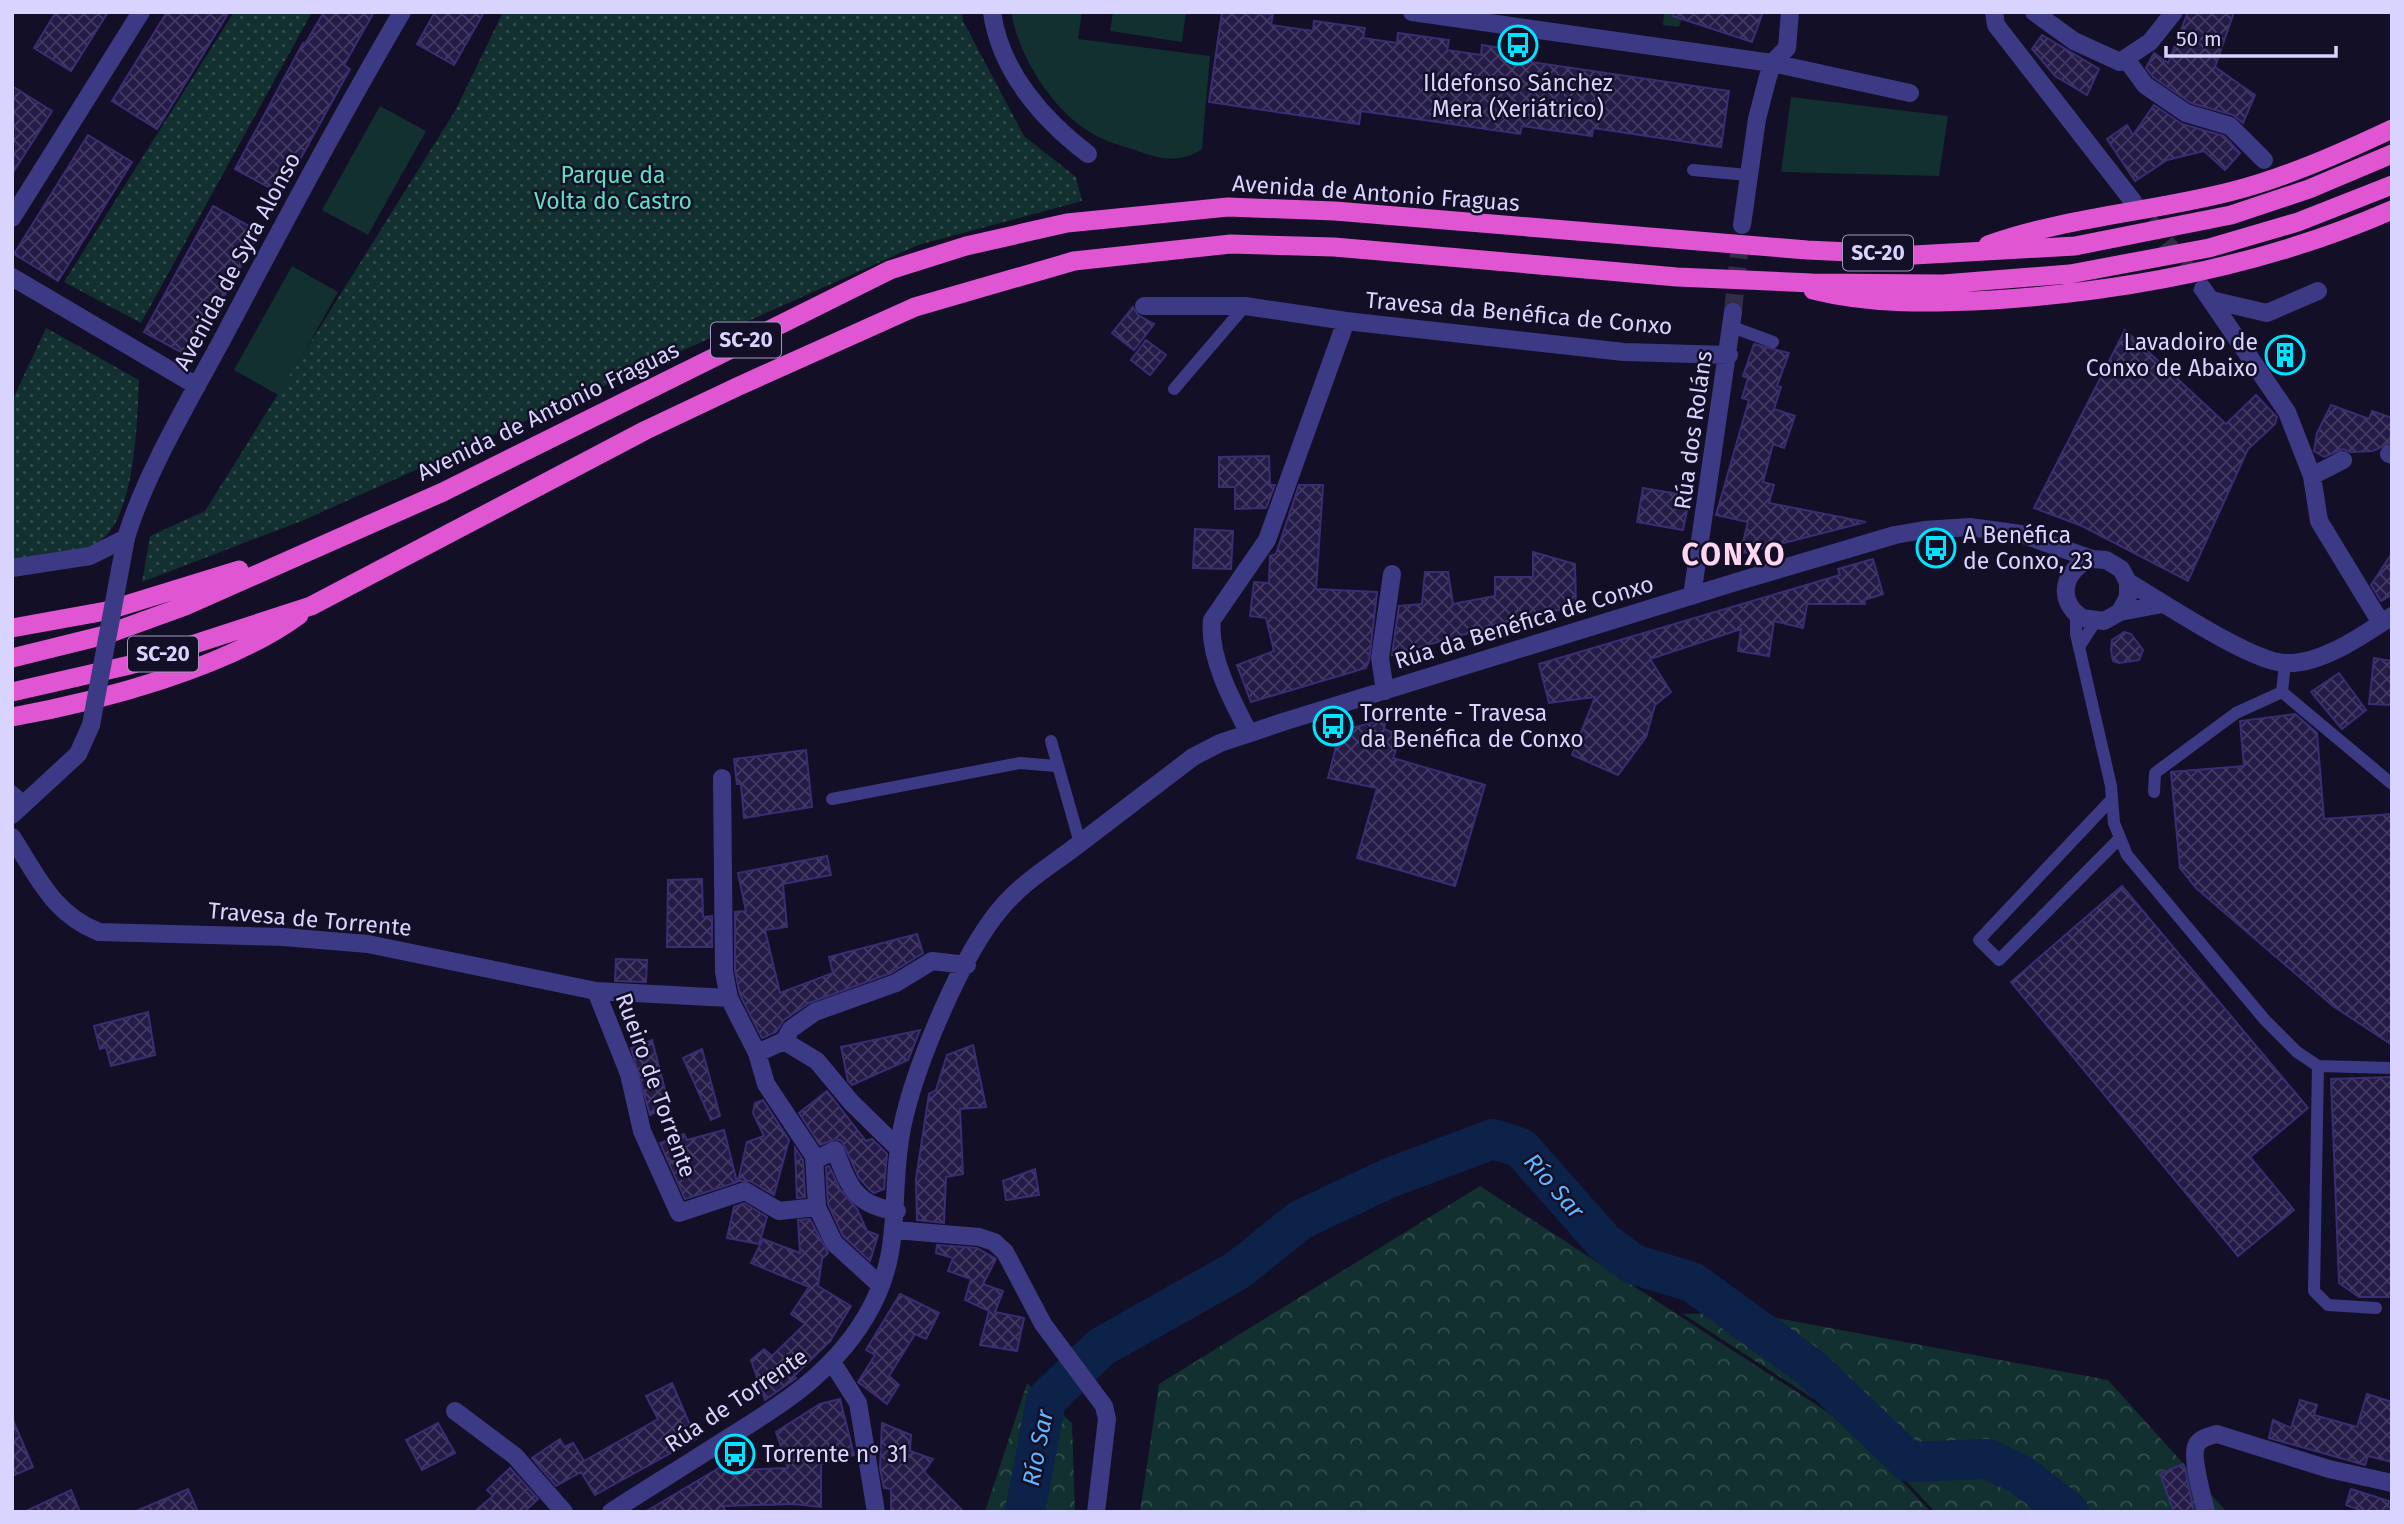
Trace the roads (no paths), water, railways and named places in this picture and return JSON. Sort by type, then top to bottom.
[{"type":"highway","points":[[1968,252],[2025,232],[2234,191],[2299,169],[2392,129]]},
{"type":"highway","name":"Avenida de Antonio Fraguas","points":[[12,658],[117,631],[185,606],[443,492],[890,270],[966,246],[1067,223],[1228,207],[1335,211],[1807,250],[1914,255],[2075,246],[2231,215],[2309,189],[2392,154]]},
{"type":"highway","name":"SC-20","points":[[12,692],[130,665],[311,606],[646,430],[739,386],[915,307],[1074,261],[1244,244],[1334,247],[1677,277],[1781,282],[1943,284],[2070,274],[2209,248],[2298,222],[2392,185]]},
{"type":"highway","points":[[1781,282],[1849,299],[1908,302],[1972,301],[2078,292],[2174,277],[2264,257],[2392,210]]},
{"type":"highway","points":[[12,628],[106,611],[321,545]]},
{"type":"highway","points":[[12,717],[98,699],[157,681],[273,634],[311,606]]},
{"type":"street","points":[[12,218],[141,12]]},
{"type":"street","name":"Avenida de Syra Alonso","points":[[12,815],[78,754],[91,725],[126,538],[137,506],[197,386],[335,129],[402,12]]},
{"type":"street","points":[[992,12],[1001,49],[1014,74],[1058,131],[1088,154]]},
{"type":"street","points":[[1412,12],[1772,63],[1910,93]]},
{"type":"street","points":[[1742,225],[1757,119],[1772,63],[1787,48],[1790,12]]},
{"type":"street","points":[[1994,12],[1996,25],[2132,200]]},
{"type":"street","points":[[2034,12],[2074,41],[2109,60],[2120,62],[2150,42],[2174,12]]},
{"type":"street","points":[[2126,59],[2145,85],[2186,113],[2230,126],[2264,160]]},
{"type":"street","points":[[12,277],[197,386]]},
{"type":"street","points":[[2318,291],[2267,313],[2207,294],[2287,412],[2312,477],[2319,521],[2387,619]]},
{"type":"street","name":"Travesa da Benéfica de Conxo","points":[[1144,306],[1245,306],[1346,321],[1624,352],[1729,355]]},
{"type":"street","name":"Rúa dos Roláns","points":[[1692,596],[1733,320]]},
{"type":"street","name":"Travesa da Benéfica de Conxo","points":[[1249,733],[1231,694],[1210,636],[1212,620],[1266,540],[1346,321]]},
{"type":"street","points":[[2312,477],[2343,460]]},
{"type":"street","name":"Rúa da Benéfica de Conxo","points":[[967,964],[1000,908],[1027,883],[1193,757],[1249,733],[1895,535],[1947,527],[1994,529],[2043,540],[2092,559],[2106,559],[2117,565],[2128,582],[2162,604],[2252,654],[2285,663],[2316,658],[2387,619]]},
{"type":"street","points":[[12,568],[90,556],[126,538]]},
{"type":"street","points":[[2043,540],[2069,574]]},
{"type":"street","points":[[2092,559],[2082,562],[2069,574],[2065,594],[2076,614],[2095,622],[2120,612],[2162,604]]},
{"type":"street","name":"Rúa da Benéfica de Conxo","points":[[1385,691],[1380,658],[1392,574]]},
{"type":"street","points":[[2120,612],[2128,597],[2128,582]]},
{"type":"street","points":[[722,778],[721,884],[724,972],[729,998],[757,1053],[766,1084],[814,1160],[817,1207],[835,1243],[880,1285]]},
{"type":"street","name":"Travesa de Torrente","points":[[12,837],[54,902],[75,923],[99,932],[232,935],[368,944],[596,991],[729,998]]},
{"type":"street","points":[[757,1053],[784,1041],[791,1028],[815,1012],[895,983],[932,961],[967,964]]},
{"type":"street","name":"Rúa de Torrente","points":[[611,1512],[782,1404],[832,1362],[865,1318],[880,1285],[895,1230],[899,1149],[905,1112],[921,1066],[967,964]]},
{"type":"street","name":"Rueiro de Torrente","points":[[596,991],[628,1074],[642,1131],[679,1213],[745,1191],[779,1211],[817,1207]]},
{"type":"street","points":[[784,1041],[817,1061],[851,1102],[899,1149]]},
{"type":"street","points":[[814,1160],[835,1150],[846,1178],[859,1197],[875,1208],[897,1211]]},
{"type":"street","points":[[895,1230],[979,1237],[994,1242],[1005,1252],[1039,1317],[1104,1406],[1107,1419],[1096,1512]]},
{"type":"street","points":[[832,1362],[858,1403],[876,1512]]},
{"type":"street","points":[[456,1411],[515,1456],[564,1512]]},
{"type":"street","points":[[2206,1512],[2195,1455],[2196,1445],[2205,1437],[2217,1434],[2329,1469],[2392,1483]]},
{"type":"lane","points":[[1693,170],[1748,176]]},
{"type":"lane","points":[[1174,388],[1245,306]]},
{"type":"lane","points":[[1733,320],[1773,342]]},
{"type":"lane","points":[[2076,614],[2080,647],[2119,839],[2127,855],[2265,1020],[2297,1052],[2318,1066],[2392,1068]]},
{"type":"lane","points":[[2080,647],[2095,622]]},
{"type":"lane","points":[[2282,692],[2285,663]]},
{"type":"lane","points":[[2282,692],[2392,784]]},
{"type":"lane","points":[[2154,792],[2155,773],[2236,713],[2282,692]]},
{"type":"lane","points":[[1051,741],[1080,843]]},
{"type":"lane","points":[[832,799],[1020,763],[1056,766]]},
{"type":"lane","points":[[12,791],[26,803]]},
{"type":"lane","points":[[2112,799],[1979,940],[1999,960],[2119,839]]},
{"type":"lane","points":[[2318,1066],[2314,1291],[2328,1305],[2376,1308]]},
{"type":"waterway","name":"Río Sar","points":[[1025,1512],[1046,1400],[1101,1347],[1238,1270],[1300,1220],[1389,1178],[1493,1139],[1521,1148],[1604,1242],[1633,1264],[1692,1282],[1811,1368],[1909,1462],[1988,1459],[2023,1476],[2069,1512]]},
{"type":"tunnel","points":[[2132,200],[2203,289]]},
{"type":"tunnel","points":[[1733,312],[1741,232]]},
{"type":"place","name":"Ildefonso Sánchez Mera (Xeriátrico)","points":[[1518,45]]},
{"type":"place","name":"Lavadoiro de Conxo de Abaixo","points":[[2285,355]]},
{"type":"place","name":"A Benéfica de Conxo, 23","points":[[1936,548]]},
{"type":"place","name":"Torrente - Travesa da Benéfica de Conxo","points":[[1333,726]]},
{"type":"place","name":"Torrente n° 31","points":[[735,1454]]},
{"type":"district","name":"CONXO","points":[[1734,555]]},
{"type":"park label","name":"Parque da Volta do Castro","points":[[613,188]]}]
